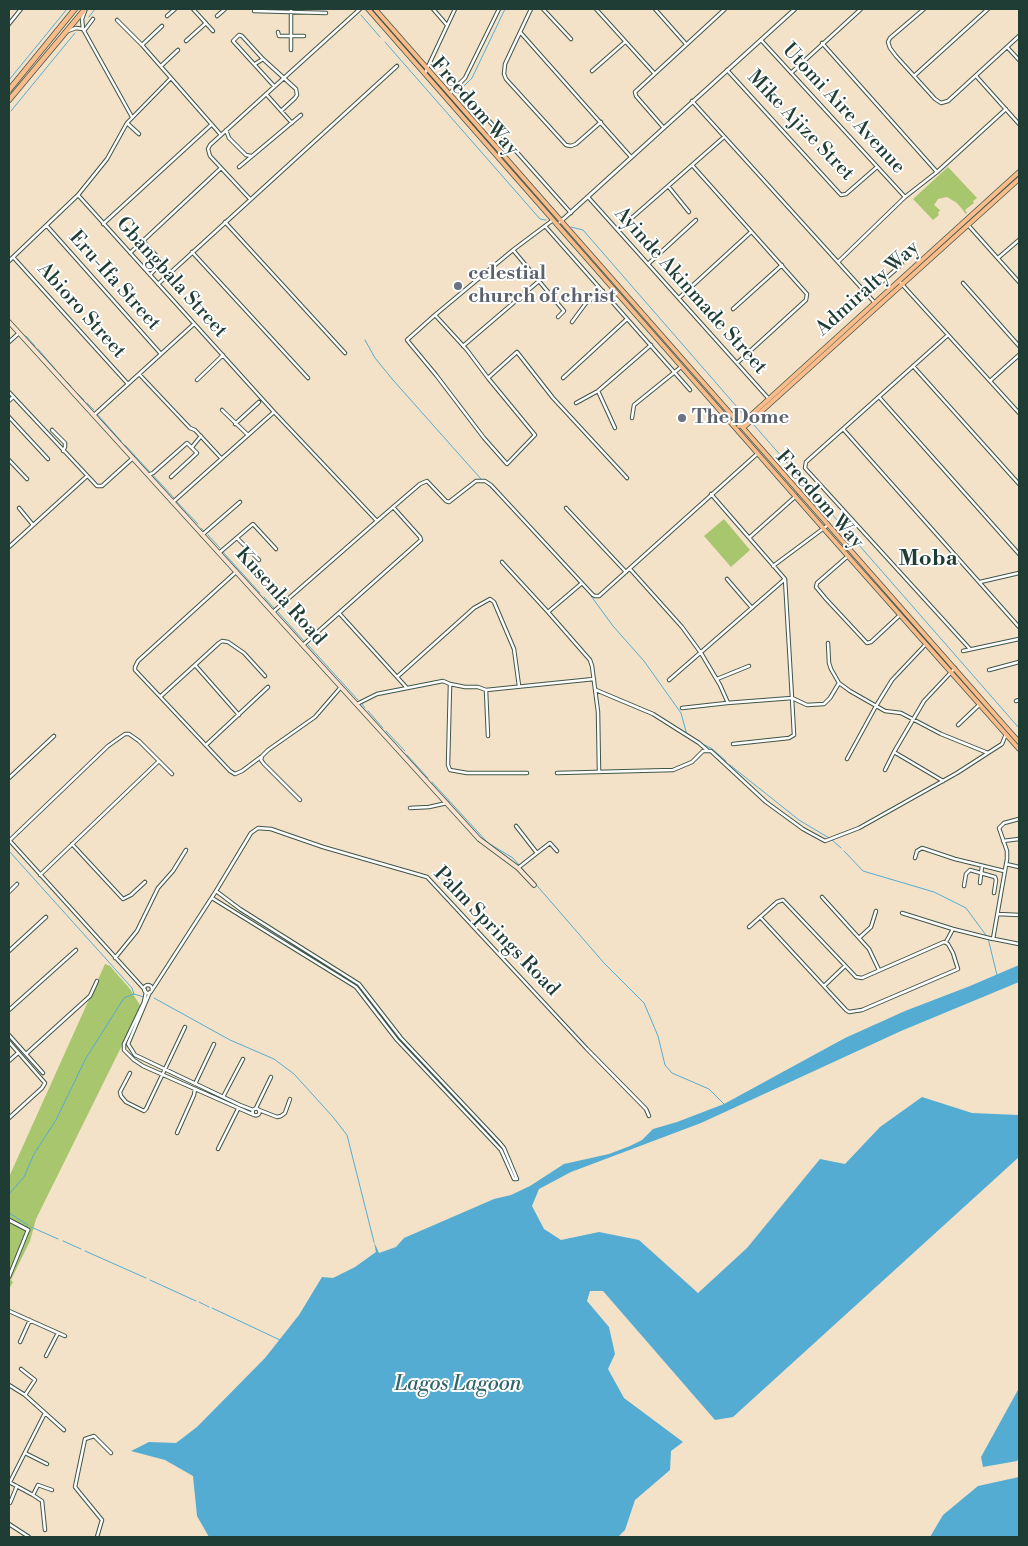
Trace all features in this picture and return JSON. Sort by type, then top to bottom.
[{"type":"highway","points":[[9,89],[75,9]]},
{"type":"highway","points":[[9,100],[86,9]]},
{"type":"main road","name":"Freedom Way","points":[[368,9],[1019,749]]},
{"type":"main road","name":"Freedom Way","points":[[375,9],[1019,742]]},
{"type":"main road","name":"Admiralty Way","points":[[738,430],[1019,172]]},
{"type":"main road","name":"Admiralty Way","points":[[770,401],[875,303],[968,225],[1019,179]]},
{"type":"main road","name":"Kusenla Road","points":[[9,322],[357,704],[428,785],[486,846],[520,867],[534,885]]},
{"type":"street","points":[[9,24],[21,9]]},
{"type":"street","points":[[86,9],[82,19],[84,30],[132,117]]},
{"type":"street","points":[[167,16],[175,9]]},
{"type":"street","points":[[193,9],[214,31]]},
{"type":"street","points":[[217,16],[223,9]]},
{"type":"street","points":[[250,199],[210,156],[208,149],[210,145],[360,9]]},
{"type":"street","points":[[433,9],[448,25]]},
{"type":"street","points":[[425,73],[455,9]]},
{"type":"street","points":[[449,94],[466,78],[499,9]]},
{"type":"street","points":[[531,9],[504,68],[506,78],[566,145],[576,144],[601,122]]},
{"type":"street","points":[[543,9],[571,39]]},
{"type":"street","points":[[596,9],[654,73]]},
{"type":"street","points":[[660,9],[656,10],[686,44]]},
{"type":"street","points":[[663,127],[634,94],[636,90],[725,9]]},
{"type":"street","points":[[557,225],[795,9]]},
{"type":"street","points":[[791,73],[861,9]]},
{"type":"street","points":[[924,9],[890,38],[888,42],[890,48],[914,76],[941,103],[944,103],[976,76],[1019,36]]},
{"type":"street","points":[[914,76],[988,9]]},
{"type":"street","points":[[291,10],[292,50]]},
{"type":"street","points":[[254,11],[291,10],[326,13]]},
{"type":"street","points":[[84,30],[93,19]]},
{"type":"street","points":[[117,20],[161,66],[221,135]]},
{"type":"street","points":[[186,41],[206,23]]},
{"type":"street","points":[[142,45],[162,26]]},
{"type":"street","points":[[64,35],[73,29],[84,30]]},
{"type":"street","points":[[278,32],[279,36],[304,36]]},
{"type":"street","points":[[520,32],[631,157]]},
{"type":"street","points":[[274,86],[233,40],[239,35],[282,78],[296,89],[297,92],[294,98],[281,111]]},
{"type":"street","name":"Utomi Aire Avenue","points":[[761,40],[905,197]]},
{"type":"street","points":[[592,71],[625,42]]},
{"type":"street","points":[[822,43],[937,172]]},
{"type":"street","points":[[1008,47],[1019,60]]},
{"type":"street","points":[[161,66],[178,50]]},
{"type":"street","points":[[255,64],[263,59]]},
{"type":"street","points":[[158,284],[397,66]]},
{"type":"street","name":"Mike Ajize Stret","points":[[727,70],[840,195],[846,194],[877,168]]},
{"type":"street","points":[[976,76],[1019,124]]},
{"type":"street","points":[[9,261],[78,196],[107,158],[126,123],[171,78]]},
{"type":"street","points":[[458,86],[571,213]]},
{"type":"street","points":[[266,94],[292,123]]},
{"type":"street","points":[[692,101],[875,303]]},
{"type":"street","points":[[838,262],[905,197],[937,172],[1006,109]]},
{"type":"street","points":[[239,167],[301,114]]},
{"type":"street","points":[[126,123],[139,134]]},
{"type":"street","points":[[104,224],[212,125]]},
{"type":"street","points":[[226,130],[229,138],[246,155],[251,156]]},
{"type":"street","points":[[618,231],[724,137]]},
{"type":"street","points":[[692,165],[806,292],[807,298],[737,363]]},
{"type":"street","points":[[130,253],[221,168]]},
{"type":"street","points":[[668,186],[689,212]]},
{"type":"street","name":"Gbangbala Street","points":[[78,196],[274,412],[377,520]]},
{"type":"street","name":"Ayinde Akinmade Street","points":[[588,197],[770,401]]},
{"type":"street","points":[[436,315],[535,435],[507,464],[484,438],[407,340],[436,315],[513,250],[553,220]]},
{"type":"street","points":[[648,264],[696,220]]},
{"type":"street","points":[[225,222],[345,353]]},
{"type":"street","points":[[968,225],[1019,282]]},
{"type":"street","name":"Eru-Ifa Street","points":[[47,226],[162,354]]},
{"type":"street","points":[[545,226],[690,390]]},
{"type":"street","points":[[679,298],[752,232]]},
{"type":"street","points":[[998,258],[1019,240]]},
{"type":"street","points":[[143,241],[162,262],[150,275]]},
{"type":"street","points":[[513,250],[564,311],[558,317]]},
{"type":"street","points":[[192,252],[308,378]]},
{"type":"street","name":"Abioro Street","points":[[13,257],[128,384]]},
{"type":"street","points":[[867,295],[902,264]]},
{"type":"street","points":[[733,309],[782,265]]},
{"type":"street","points":[[463,346],[539,281]]},
{"type":"street","points":[[901,282],[1019,413]]},
{"type":"street","points":[[963,283],[1019,346]]},
{"type":"street","points":[[572,322],[586,303],[602,291]]},
{"type":"street","points":[[563,378],[627,319]]},
{"type":"street","points":[[94,415],[194,324]]},
{"type":"street","points":[[9,342],[18,333]]},
{"type":"street","points":[[948,335],[805,465],[807,471],[970,650]]},
{"type":"street","points":[[576,402],[598,391],[651,345]]},
{"type":"street","points":[[488,378],[517,352],[553,398],[627,478]]},
{"type":"street","points":[[197,380],[223,355]]},
{"type":"street","points":[[990,381],[1019,355]]},
{"type":"street","points":[[632,418],[634,405],[682,366]]},
{"type":"street","points":[[913,366],[1019,484]]},
{"type":"street","points":[[139,374],[221,458]]},
{"type":"street","points":[[598,391],[615,428]]},
{"type":"street","points":[[9,392],[86,477],[99,487],[132,458]]},
{"type":"street","points":[[9,401],[13,397]]},
{"type":"street","points":[[879,397],[1019,554]]},
{"type":"street","points":[[235,424],[259,402]]},
{"type":"street","points":[[222,410],[248,435]]},
{"type":"street","points":[[173,502],[274,412]]},
{"type":"street","points":[[9,417],[48,459]]},
{"type":"street","points":[[52,430],[65,443],[62,451]]},
{"type":"street","points":[[843,430],[1019,627]]},
{"type":"street","points":[[192,447],[201,436]]},
{"type":"street","points":[[148,475],[153,473],[187,443],[197,453],[171,477]]},
{"type":"street","points":[[273,612],[423,482],[429,482],[449,502],[476,481],[485,481],[491,485],[582,583],[595,596],[599,596],[758,453]]},
{"type":"street","points":[[9,460],[27,479]]},
{"type":"street","points":[[9,547],[86,477]]},
{"type":"street","points":[[711,494],[785,579],[794,735],[790,738],[733,744]]},
{"type":"street","points":[[749,537],[796,496]]},
{"type":"street","points":[[202,535],[240,502]]},
{"type":"street","points":[[303,645],[420,540],[420,537],[393,507]]},
{"type":"street","points":[[19,508],[33,524]]},
{"type":"street","points":[[566,508],[626,572]]},
{"type":"street","points":[[219,553],[253,524],[276,549]]},
{"type":"street","points":[[773,566],[828,525]]},
{"type":"street","points":[[237,538],[259,560]]},
{"type":"street","points":[[853,553],[817,583],[816,587],[866,644],[872,642],[900,615]]},
{"type":"street","points":[[502,562],[590,660],[598,712],[599,771]]},
{"type":"street","points":[[630,568],[701,653],[728,702]]},
{"type":"street","points":[[236,572],[136,663],[135,670],[230,771],[235,774],[242,771],[315,717],[341,687]]},
{"type":"street","points":[[980,582],[1019,573]]},
{"type":"street","points":[[728,579],[752,608]]},
{"type":"street","points":[[669,680],[785,579]]},
{"type":"street","points":[[548,612],[582,583]]},
{"type":"street","points":[[397,677],[474,608],[490,599],[494,602],[514,649],[520,686]]},
{"type":"street","points":[[339,613],[407,688]]},
{"type":"street","points":[[963,651],[1019,639]]},
{"type":"street","points":[[161,696],[222,641],[228,642],[244,653],[265,676]]},
{"type":"street","points":[[828,643],[829,663],[840,683],[885,711],[901,713],[941,734],[988,753]]},
{"type":"street","points":[[847,759],[892,680],[926,644]]},
{"type":"street","points":[[989,670],[1019,662]]},
{"type":"street","points":[[195,666],[239,714]]},
{"type":"street","points":[[717,679],[749,666]]},
{"type":"street","points":[[884,770],[924,700],[955,668]]},
{"type":"street","points":[[357,704],[378,694],[443,681],[450,684],[478,687],[486,690],[594,679]]},
{"type":"street","points":[[682,708],[728,702],[792,698],[807,705],[824,704],[840,683]]},
{"type":"street","points":[[450,684],[448,765],[450,770],[467,773],[527,773]]},
{"type":"street","points":[[206,745],[268,687]]},
{"type":"street","points":[[486,690],[488,736]]},
{"type":"street","points":[[596,690],[654,714],[711,751],[766,802],[802,829],[825,841],[859,828],[943,781],[1002,744],[1006,734]]},
{"type":"street","points":[[958,725],[979,704]]},
{"type":"street","points":[[148,991],[115,958],[9,841],[108,746],[121,736],[129,734],[134,737],[172,774]]},
{"type":"street","points":[[9,778],[54,736]]},
{"type":"street","points":[[557,773],[673,770],[692,762],[703,751],[707,750]]},
{"type":"street","points":[[894,752],[943,781]]},
{"type":"street","points":[[262,756],[261,760],[264,764],[300,800]]},
{"type":"street","points":[[40,875],[159,761]]},
{"type":"street","points":[[410,808],[429,808],[447,803]]},
{"type":"street","points":[[993,939],[1007,855],[999,826],[1019,819]]},
{"type":"street","points":[[516,826],[537,853]]},
{"type":"street","name":"Palm Springs Road","points":[[148,991],[157,984],[251,833],[258,828],[276,831],[323,848],[423,874],[431,879],[587,1049],[643,1106],[649,1116]]},
{"type":"street","points":[[1003,841],[1019,839]]},
{"type":"street","points":[[520,867],[550,843],[557,851]]},
{"type":"street","points":[[72,844],[123,899],[127,898],[145,882]]},
{"type":"street","points":[[915,858],[917,851],[922,848],[1004,871]]},
{"type":"street","points":[[115,958],[137,931],[158,888],[173,871],[186,850]]},
{"type":"street","points":[[1006,864],[1019,867]]},
{"type":"street","points":[[980,883],[982,866]]},
{"type":"street","points":[[964,886],[967,871],[970,870],[996,878],[994,893]]},
{"type":"street","points":[[9,892],[17,884]]},
{"type":"street","points":[[212,898],[356,987],[397,1040],[501,1150],[514,1179],[517,1179],[500,1142],[401,1038],[359,984],[240,909],[216,891]]},
{"type":"street","points":[[822,897],[871,952],[879,970]]},
{"type":"street","points":[[225,907],[229,900]]},
{"type":"street","points":[[749,927],[777,902],[780,900],[786,901],[852,974],[859,978],[946,942],[953,929]]},
{"type":"street","points":[[859,938],[871,926],[876,911]]},
{"type":"street","points":[[902,913],[953,929],[1019,944]]},
{"type":"street","points":[[998,914],[1019,914]]},
{"type":"street","points":[[9,950],[46,917]]},
{"type":"street","points":[[760,917],[846,1010],[855,1012],[957,970],[958,967],[946,942]]},
{"type":"street","points":[[9,1010],[76,950]]},
{"type":"street","points":[[824,986],[845,966]]},
{"type":"street","points":[[26,1054],[90,996],[97,981]]},
{"type":"street","points":[[141,985],[157,984]]},
{"type":"street","points":[[148,985],[144,1002],[124,1044],[124,1050],[143,1066],[238,1109],[256,1114],[264,1111]]},
{"type":"street","points":[[148,985],[148,991],[128,1044],[135,1055],[195,1084],[277,1116],[285,1113],[290,1099]]},
{"type":"street","points":[[130,1073],[120,1092],[120,1096],[126,1102],[144,1111],[185,1027]]},
{"type":"street","points":[[9,1035],[43,1073]]},
{"type":"street","points":[[9,1042],[43,1080],[44,1085],[9,1118]]},
{"type":"street","points":[[195,1084],[214,1044]]},
{"type":"street","points":[[9,1061],[18,1053]]},
{"type":"street","points":[[223,1096],[243,1059]]},
{"type":"street","points":[[256,1114],[253,1112],[271,1077]]},
{"type":"street","points":[[177,1133],[195,1089]]},
{"type":"street","points":[[218,1149],[238,1109]]},
{"type":"street","points":[[256,1109],[256,1114]]},
{"type":"street","points":[[9,1220],[28,1230],[9,1277]]},
{"type":"street","points":[[9,1311],[65,1336]]},
{"type":"street","points":[[20,1342],[30,1320]]},
{"type":"street","points":[[46,1356],[58,1333]]},
{"type":"street","points":[[21,1369],[35,1380],[24,1395]]},
{"type":"street","points":[[9,1385],[24,1395],[64,1430]]},
{"type":"street","points":[[45,1413],[9,1482],[42,1501],[45,1530]]},
{"type":"street","points":[[97,1537],[102,1520],[75,1487],[85,1439],[94,1436],[111,1453]]},
{"type":"street","points":[[25,1452],[47,1464]]},
{"type":"street","points":[[33,1495],[38,1485],[52,1490]]},
{"type":"street","points":[[10,1504],[17,1486]]},
{"type":"street","points":[[9,1524],[29,1537]]},
{"type":"green space","points":[[948,167],[977,198],[965,210],[966,214],[957,203],[947,197],[938,199],[934,205],[940,210],[939,215],[933,220],[913,199]]},
{"type":"green space","points":[[724,519],[750,550],[731,567],[704,536]]},
{"type":"green space","points":[[105,964],[110,966],[130,989],[141,1007],[36,1219],[30,1241],[11,1280],[13,1282],[9,1289],[9,1177]]},
{"type":"water","name":"Lagos Lagoon","points":[[1019,965],[1019,982],[901,1031],[701,1123],[571,1172],[539,1189],[532,1206],[544,1229],[561,1240],[599,1232],[639,1240],[698,1293],[747,1248],[820,1159],[845,1164],[880,1127],[922,1097],[972,1113],[1019,1115],[1019,1157],[733,1417],[715,1420],[603,1291],[590,1291],[587,1301],[609,1327],[615,1354],[608,1369],[624,1398],[683,1442],[671,1451],[670,1470],[635,1500],[625,1530],[618,1537],[209,1537],[197,1516],[193,1476],[165,1460],[131,1451],[149,1442],[176,1443],[197,1427],[265,1358],[299,1315],[322,1277],[333,1278],[355,1267],[376,1252],[374,1242],[379,1253],[396,1247],[404,1238],[494,1199],[511,1195],[530,1186],[564,1164],[609,1154],[630,1146],[642,1140],[653,1129],[724,1104],[845,1038],[905,1011]]},
{"type":"water","points":[[1019,1388],[1019,1458],[1017,1461],[983,1467],[981,1457]]},
{"type":"water","points":[[1019,1477],[1019,1537],[930,1537],[943,1515],[978,1486]]},
{"type":"waterway","points":[[9,80],[67,9]]},
{"type":"waterway","points":[[89,17],[95,9]]},
{"type":"waterway","points":[[463,87],[472,78],[505,9]]},
{"type":"waterway","points":[[361,15],[380,37]]},
{"type":"waterway","points":[[11,111],[75,33]]},
{"type":"waterway","points":[[385,42],[540,219],[546,220]]},
{"type":"waterway","points":[[571,227],[583,230],[744,415]]},
{"type":"waterway","points":[[26,336],[35,346]]},
{"type":"waterway","points":[[365,340],[375,358],[393,380],[481,479]]},
{"type":"waterway","points":[[38,349],[56,370]]},
{"type":"waterway","points":[[67,382],[71,386]]},
{"type":"waterway","points":[[77,393],[84,400]]},
{"type":"waterway","points":[[87,403],[94,410]]},
{"type":"waterway","points":[[97,414],[121,441]]},
{"type":"waterway","points":[[754,425],[1019,728]]},
{"type":"waterway","points":[[125,445],[174,498]]},
{"type":"waterway","points":[[486,483],[501,498]]},
{"type":"waterway","points":[[177,502],[198,524]]},
{"type":"waterway","points":[[201,528],[205,532]]},
{"type":"waterway","points":[[208,535],[220,548]]},
{"type":"waterway","points":[[223,552],[260,593]]},
{"type":"waterway","points":[[560,562],[588,592]]},
{"type":"waterway","points":[[591,596],[613,626],[644,661],[681,713],[687,735]]},
{"type":"waterway","points":[[264,597],[274,608]]},
{"type":"waterway","points":[[278,612],[304,641]]},
{"type":"waterway","points":[[308,645],[358,700]]},
{"type":"waterway","points":[[362,704],[365,708]]},
{"type":"waterway","points":[[368,711],[383,728]]},
{"type":"waterway","points":[[386,731],[405,751]]},
{"type":"waterway","points":[[700,743],[711,748],[726,761]]},
{"type":"waterway","points":[[407,755],[428,778]]},
{"type":"waterway","points":[[730,765],[799,820],[829,838]]},
{"type":"waterway","points":[[432,782],[488,843],[513,858],[604,963],[644,1003],[658,1036],[665,1065],[672,1073],[709,1089],[724,1104]]},
{"type":"waterway","points":[[832,840],[841,848]]},
{"type":"waterway","points":[[9,851],[132,988],[134,994],[144,997]]},
{"type":"waterway","points":[[844,851],[863,871],[934,892],[966,908],[988,938],[997,975]]},
{"type":"waterway","points":[[9,1194],[24,1177],[34,1154],[56,1120],[86,1058],[124,998],[134,994]]},
{"type":"waterway","points":[[154,998],[230,1040],[274,1059],[294,1074],[333,1117],[347,1135],[374,1242]]},
{"type":"waterway","points":[[9,1213],[28,1225]]},
{"type":"waterway","points":[[31,1227],[58,1239]]},
{"type":"waterway","points":[[63,1241],[81,1249]]},
{"type":"waterway","points":[[85,1251],[146,1278]]},
{"type":"waterway","points":[[150,1280],[196,1301]]},
{"type":"waterway","points":[[199,1302],[209,1307]]},
{"type":"waterway","points":[[212,1308],[280,1340]]},
{"type":"place","name":"celestial church of christ","points":[[458,286]]},
{"type":"place","name":"The Dome","points":[[682,418]]},
{"type":"district","name":"Moba","points":[[928,560]]}]
